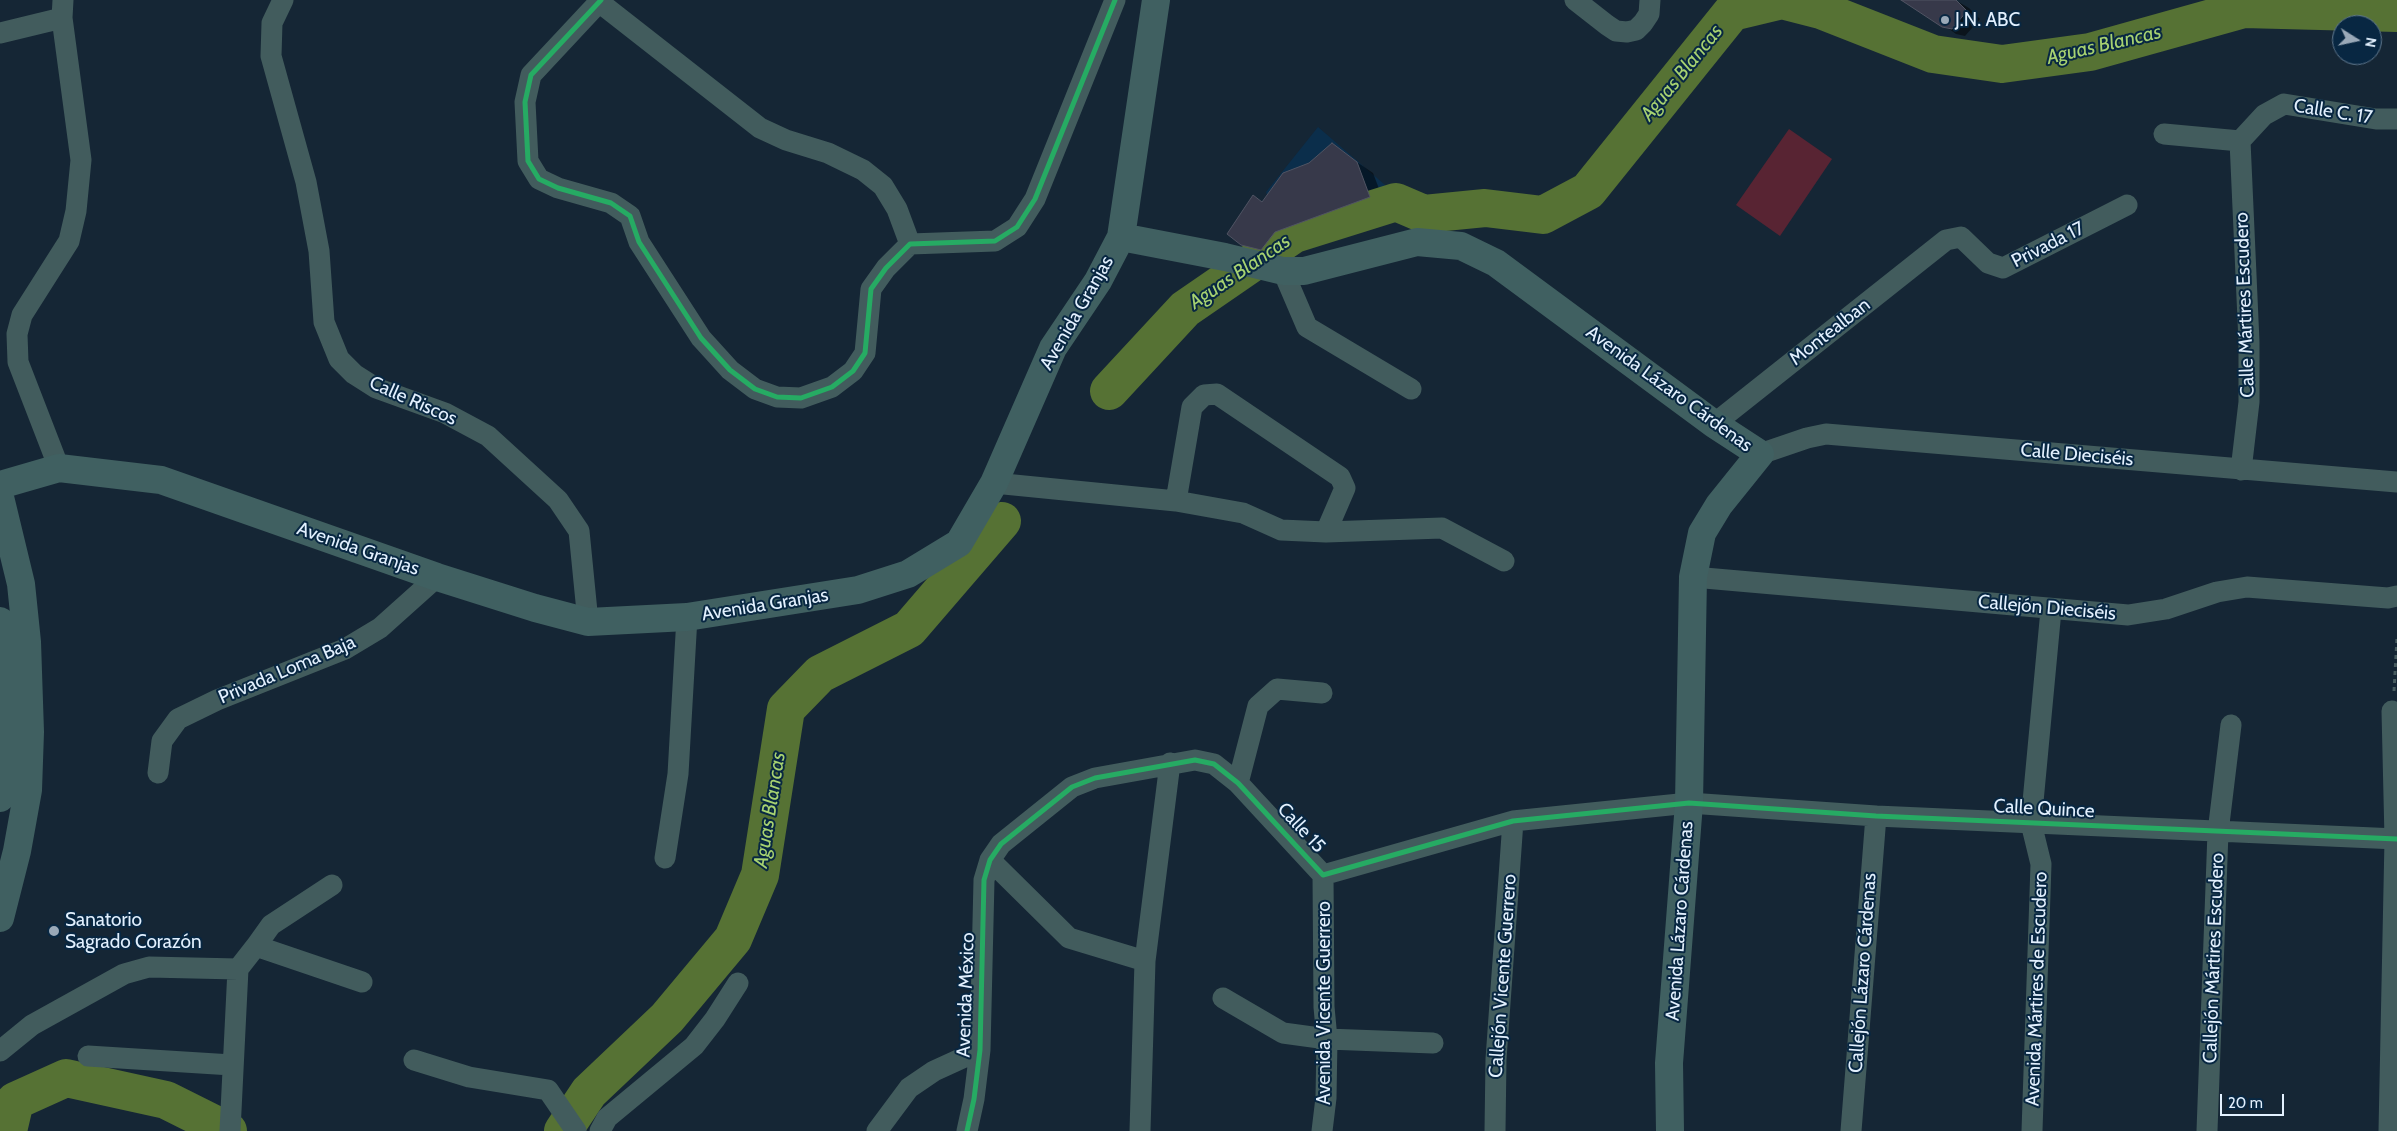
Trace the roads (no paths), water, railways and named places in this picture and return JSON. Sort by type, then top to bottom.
[{"type":"main road","name":"Avenida Granjas","points":[[0,484],[59,468],[161,480],[437,577],[535,608],[588,622],[687,617],[858,590],[908,574],[959,543],[994,483],[1053,348],[1098,280],[1121,237],[1156,0]]},
{"type":"main road","name":"Avenida Lázaro Cárdenas","points":[[1121,237],[1224,257],[1283,271],[1304,271],[1417,242],[1462,246],[1496,263],[1714,424],[1760,454],[1719,505],[1702,533],[1693,577],[1689,803],[1669,1063],[1670,1131]]},
{"type":"main road","points":[[0,498],[21,584],[27,642],[30,732],[28,790],[17,851],[0,918]]},
{"type":"main road","points":[[0,621],[5,655],[7,726],[4,781],[0,798]]},
{"type":"street","name":"Calle Riscos","points":[[283,0],[272,23],[271,56],[306,182],[319,251],[324,322],[340,359],[354,374],[376,388],[445,413],[488,436],[558,500],[579,532],[588,622]]},
{"type":"street","points":[[910,244],[897,209],[884,186],[863,170],[828,153],[786,140],[760,128],[600,1],[531,75],[525,102],[528,161],[539,179],[558,188],[611,203],[630,216],[639,242],[701,338],[730,370],[755,389],[777,397],[801,398],[832,387],[853,371],[865,353],[872,289],[886,268],[910,244],[995,241],[1017,226],[1035,199],[1115,0]]},
{"type":"street","points":[[1575,0],[1607,26],[1627,32],[1636,30],[1643,23],[1649,14],[1650,0]]},
{"type":"street","points":[[0,33],[62,9],[81,160],[76,211],[69,241],[22,315],[17,334],[18,362],[59,468]]},
{"type":"street","name":"Calle C. 17","points":[[2240,141],[2264,115],[2284,104],[2376,119],[2397,119]]},
{"type":"street","points":[[2164,134],[2240,141]]},
{"type":"street","name":"Calle Mártires Escudero","points":[[2240,141],[2249,392],[2241,470]]},
{"type":"street","name":"Privada 17","points":[[1946,240],[1961,237],[1988,263],[2003,268],[2127,205]]},
{"type":"street","name":"Montealban","points":[[1714,424],[1946,240]]},
{"type":"street","points":[[1283,271],[1306,326],[1411,389]]},
{"type":"street","points":[[1176,501],[1192,407],[1204,395],[1217,394],[1340,477],[1345,488],[1326,532]]},
{"type":"street","name":"Calle Dieciséis","points":[[1760,454],[1807,438],[1826,434],[2397,482]]},
{"type":"street","points":[[994,483],[1176,501],[1243,513],[1281,530],[1326,532],[1442,528],[1504,561]]},
{"type":"street","name":"Privada Loma Baja","points":[[158,774],[162,741],[178,719],[217,700],[345,648],[380,628],[437,577]]},
{"type":"street","name":"Callejón Dieciséis","points":[[1693,577],[2051,610],[2128,615],[2166,609],[2217,592],[2247,587],[2388,598],[2397,596]]},
{"type":"street","name":"Avenida Mártires de Escudero","points":[[2032,1131],[2042,864],[2031,823],[2051,610]]},
{"type":"street","points":[[665,858],[678,774],[687,617]]},
{"type":"street","points":[[1238,783],[1258,706],[1277,689],[1322,693]]},
{"type":"street","points":[[2389,1131],[2396,839],[2392,711]]},
{"type":"street","name":"Callejón Mártires Escudero","points":[[2208,1131],[2218,832],[2231,725]]},
{"type":"street","name":"Calle 15","points":[[990,860],[1001,844],[1072,787],[1095,778],[1195,760],[1214,764],[1238,783],[1323,875],[1513,821],[1689,803]]},
{"type":"street","points":[[1140,1131],[1145,961],[1170,763]]},
{"type":"street","name":"Calle Quince","points":[[1689,803],[1876,816],[2396,839]]},
{"type":"street","name":"Callejón Lázaro Cárdenas","points":[[1851,1131],[1876,816]]},
{"type":"street","name":"Callejón Vicente Guerrero","points":[[1495,1131],[1496,1059],[1513,821]]},
{"type":"street","points":[[990,860],[1069,938],[1145,961]]},
{"type":"street","name":"Avenida México","points":[[967,1131],[974,1099],[980,1050],[984,880],[990,860]]},
{"type":"street","name":"Avenida Vicente Guerrero","points":[[1322,1131],[1326,1098],[1327,1039],[1324,1007],[1323,875]]},
{"type":"street","points":[[230,1131],[238,969],[271,926],[332,886]]},
{"type":"street","points":[[256,946],[362,982]]},
{"type":"street","points":[[0,1051],[32,1025],[124,974],[148,967],[238,969]]},
{"type":"street","points":[[600,1131],[607,1118],[694,1046],[715,1019],[738,983]]},
{"type":"street","points":[[1223,998],[1283,1033],[1327,1039],[1433,1043]]},
{"type":"street","points":[[877,1131],[909,1088],[934,1071],[980,1050]]},
{"type":"street","points":[[88,1056],[232,1065]]},
{"type":"street","points":[[414,1060],[469,1077],[548,1090],[576,1131]]},
{"type":"waterway","name":"Aguas Blancas","points":[[1109,391],[1185,309],[1294,234],[1396,202],[1424,214],[1485,208],[1543,215],[1588,191],[1732,12],[1782,0],[1821,10],[1933,54],[2002,64],[2090,52],[2244,9],[2397,13]]},
{"type":"waterway","name":"Aguas Blancas","points":[[563,1131],[589,1092],[667,1018],[733,939],[760,875],[786,709],[820,674],[909,629],[1002,521]]},
{"type":"waterway","name":"Aguas Blancas","points":[[8,1131],[15,1101],[66,1078],[166,1100],[228,1131]]},
{"type":"place","name":"J.N. ABC","points":[[1945,20]]},
{"type":"place","name":"Sanatorio Sagrado Corazón","points":[[54,931]]}]
